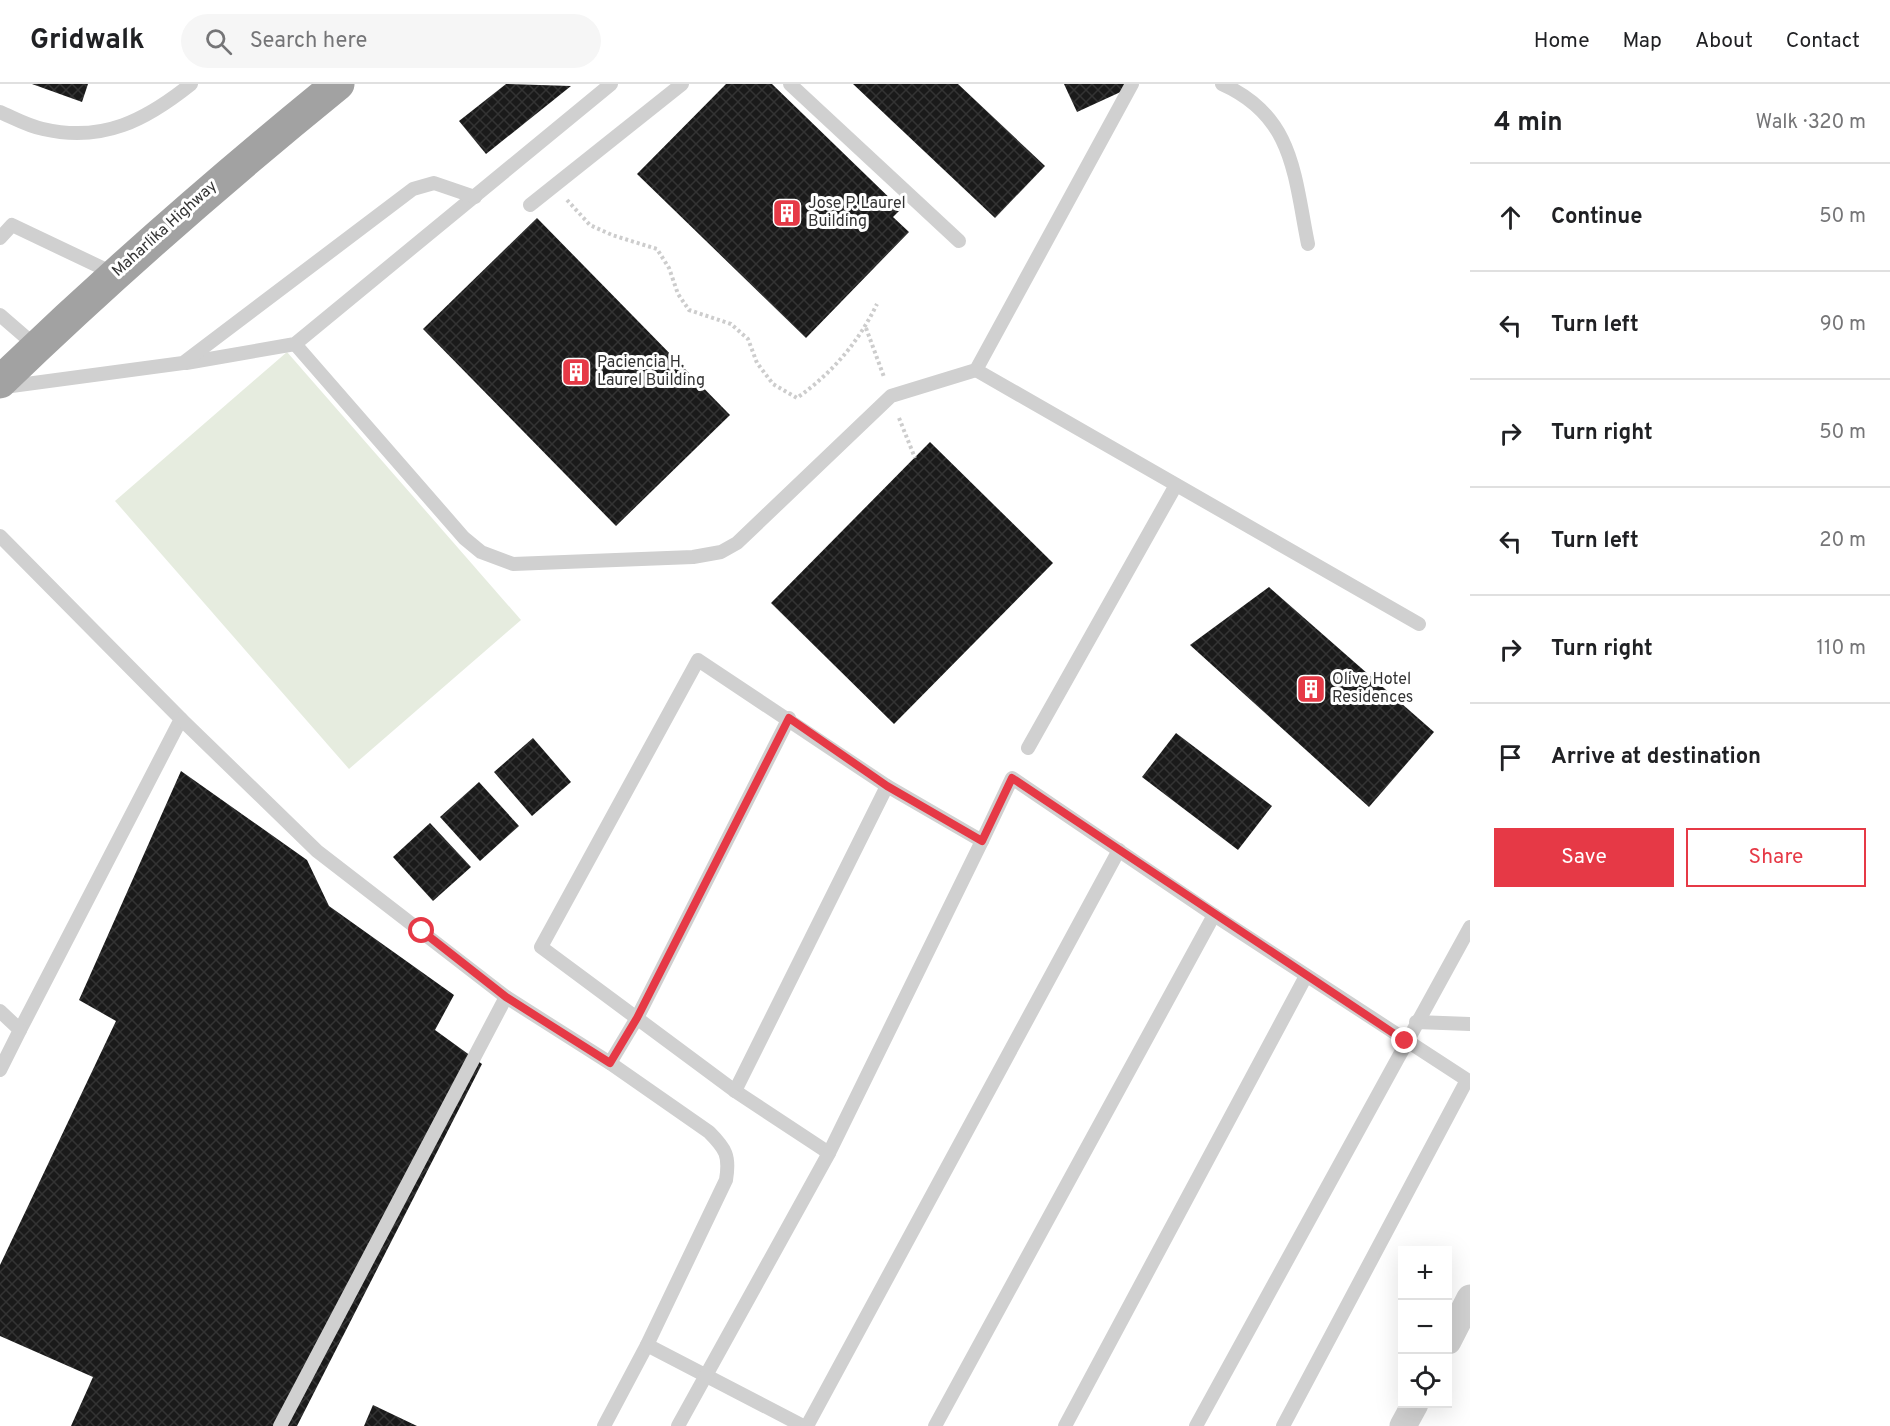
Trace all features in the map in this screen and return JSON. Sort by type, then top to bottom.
[{"type":"highway","name":"Maharlika Highway","points":[[0,382],[115,274],[227,175],[338,84]]},
{"type":"street","points":[[1452,1333],[1470,1298]]},
{"type":"street","points":[[1403,1426],[1413,1408]]},
{"type":"lane","points":[[0,112],[41,129],[75,134],[130,125],[163,106],[191,84]]},
{"type":"lane","points":[[592,100],[595,84]]},
{"type":"lane","points":[[0,388],[183,363],[295,344],[611,84]]},
{"type":"lane","points":[[530,206],[681,84]]},
{"type":"lane","points":[[790,84],[959,241]]},
{"type":"lane","points":[[295,344],[464,538],[481,552],[513,564],[693,557],[721,552],[737,543],[891,396],[976,370],[1132,84]]},
{"type":"lane","points":[[1222,84],[1254,101],[1271,120],[1284,140],[1308,243]]},
{"type":"lane","points":[[183,363],[413,189],[434,183],[475,197]]},
{"type":"lane","points":[[0,238],[6,222],[115,274]]},
{"type":"lane","points":[[0,315],[37,346]]},
{"type":"lane","points":[[976,370],[1419,624]]},
{"type":"lane","points":[[1028,748],[1176,485]]},
{"type":"lane","points":[[0,536],[181,719],[317,851],[506,997],[610,1063],[709,1132],[721,1144],[729,1161],[726,1180],[647,1345],[604,1426]]},
{"type":"lane","points":[[829,1153],[735,1091],[541,947],[698,660],[789,718],[887,786],[982,841]]},
{"type":"lane","points":[[610,1063],[637,1018],[789,718]]},
{"type":"lane","points":[[0,1070],[181,719]]},
{"type":"lane","points":[[678,1426],[829,1153],[1012,778],[1214,915],[1467,1080],[1283,1426]]},
{"type":"lane","points":[[735,1091],[887,786]]},
{"type":"lane","points":[[647,1345],[805,1426],[1119,850]]},
{"type":"lane","points":[[935,1426],[1214,915]]},
{"type":"lane","points":[[1196,1426],[1405,1041],[1470,927]]},
{"type":"lane","points":[[1065,1426],[1306,976]]},
{"type":"lane","points":[[280,1426],[506,997]]},
{"type":"lane","points":[[0,1011],[20,1029]]},
{"type":"lane","points":[[1416,1022],[1470,1024]]},
{"type":"path","points":[[555,186],[590,225],[612,235],[657,249],[669,268],[678,294],[689,310],[731,324],[748,339],[757,363],[773,384],[797,398],[840,363],[866,327],[877,304]]},
{"type":"shaded area","points":[[287,352],[521,620],[349,769],[115,501]]},
{"type":"building","points":[[32,84],[88,84],[82,102]]},
{"type":"building","points":[[506,84],[571,86],[486,154],[459,121]]},
{"type":"building","name":"Jose P. Laurel Building","points":[[726,84],[772,84],[901,209],[893,217],[909,232],[806,338],[637,174]]},
{"type":"building","points":[[853,84],[958,84],[1045,166],[995,218]]},
{"type":"building","points":[[1064,84],[1138,84],[1077,112]]},
{"type":"building","name":"Paciencia H. Laurel Building","points":[[537,218],[730,415],[616,526],[423,329]]},
{"type":"building","points":[[930,442],[1053,563],[894,724],[771,603]]},
{"type":"building","name":"Olive Hotel Residences","points":[[1269,587],[1434,732],[1369,807],[1190,645]]},
{"type":"building","points":[[1176,733],[1272,806],[1238,850],[1142,777]]},
{"type":"building","points":[[533,738],[571,782],[532,816],[494,772]]},
{"type":"building","points":[[181,771],[307,860],[329,906],[454,995],[435,1030],[482,1064],[297,1426],[71,1426],[93,1377],[0,1336],[0,1265],[116,1021],[79,1000]]},
{"type":"building","points":[[479,782],[519,826],[480,861],[440,817]]},
{"type":"building","points":[[430,823],[471,867],[433,901],[393,857]]},
{"type":"building","points":[[373,1405],[417,1426],[364,1426]]},
{"type":"place","name":"Jose P. Laurel Building","points":[[787,213]]},
{"type":"place","name":"Paciencia H. Laurel Building","points":[[576,372]]},
{"type":"place","name":"Olive Hotel Residences","points":[[1311,689]]},
{"type":"route","points":[[422,931],[506,997],[610,1063],[637,1018],[789,718],[887,786],[982,841],[1012,778],[1405,1041]]}]
